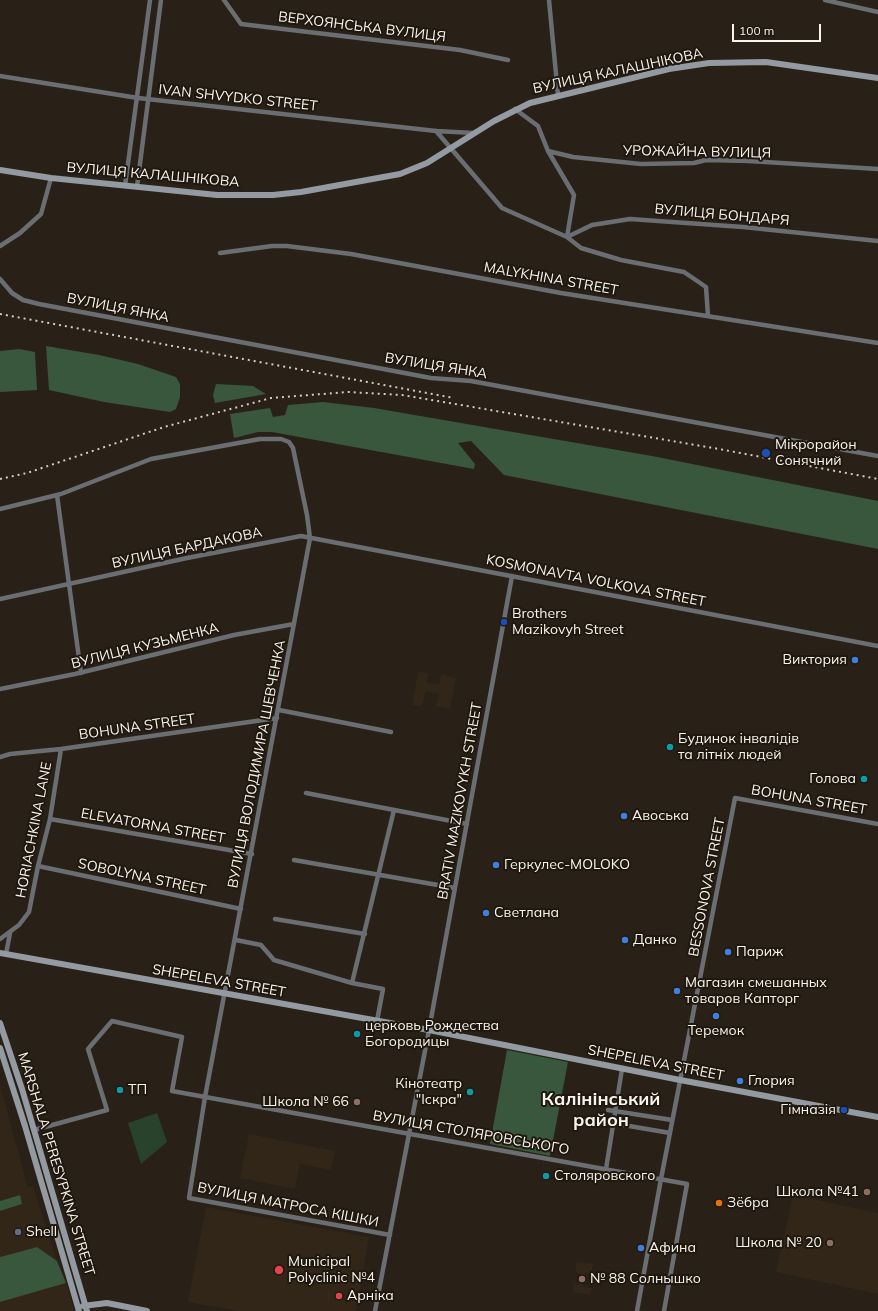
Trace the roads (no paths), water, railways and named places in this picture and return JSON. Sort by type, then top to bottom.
[{"type":"street","points":[[125,186],[150,0]]},
{"type":"street","points":[[136,188],[161,0]]},
{"type":"street","name":"ВЕРХОЯНСЬКА ВУЛИЦЯ","points":[[224,0],[241,24],[460,50],[508,60]]},
{"type":"street","points":[[549,0],[558,95]]},
{"type":"street","points":[[825,0],[878,12]]},
{"type":"street","name":"ВУЛИЦЯ КАЛАШНІКОВА","points":[[0,170],[51,178],[136,188],[217,195],[273,195],[301,192],[400,174],[427,163],[515,109],[542,98],[669,70],[728,62],[766,62],[878,78]]},
{"type":"street","name":"IVAN SHVYDKO STREET","points":[[0,76],[138,98],[436,131],[474,133]]},
{"type":"street","points":[[515,109],[538,126],[548,151],[574,195],[567,237]]},
{"type":"street","points":[[436,131],[502,208],[567,237],[581,248],[621,260],[684,272],[706,287],[708,316]]},
{"type":"street","name":"УРОЖАЙНА ВУЛИЦЯ","points":[[548,151],[573,157],[641,164],[694,163],[706,160],[749,161],[878,169]]},
{"type":"street","points":[[0,246],[20,233],[41,214],[51,178]]},
{"type":"street","name":"ВУЛИЦЯ БОНДАРЯ","points":[[567,237],[592,225],[630,218],[743,227],[878,241]]},
{"type":"street","name":"MALYKHINA STREET","points":[[220,253],[272,246],[306,248],[369,256],[561,293],[878,343]]},
{"type":"street","name":"ВУЛИЦЯ ЯНКА","points":[[0,279],[12,293],[23,300],[39,304],[431,378],[471,381],[878,456]]},
{"type":"street","name":"ВУЛИЦЯ ВОЛОДИМИРА ШЕВЧЕНКА","points":[[0,509],[57,495],[151,459],[260,439],[281,439],[289,442],[293,448],[307,515],[310,538],[236,940],[205,1097]]},
{"type":"street","points":[[57,495],[81,673]]},
{"type":"street","name":"ВУЛИЦЯ БАРДАКОВА","points":[[0,599],[69,583],[294,537],[310,538]]},
{"type":"street","name":"KOSMONAVTA VOLKOVA STREET","points":[[310,538],[878,646]]},
{"type":"street","name":"BRATIV MAZIKOVYKH STREET","points":[[375,1311],[410,1133],[512,576]]},
{"type":"street","name":"ВУЛИЦЯ КУЗЬМЕНКА","points":[[0,689],[81,673],[234,635],[294,624]]},
{"type":"street","points":[[279,710],[391,732]]},
{"type":"street","name":"BOHUNA STREET","points":[[0,756],[61,749],[277,718]]},
{"type":"street","name":"HORIACHKINA LANE","points":[[0,939],[10,933],[26,918],[29,912],[38,866],[50,819],[61,749]]},
{"type":"street","points":[[306,793],[467,824]]},
{"type":"street","name":"BOHUNA STREET","points":[[735,798],[878,824]]},
{"type":"street","name":"BESSONOVA STREET","points":[[637,1311],[672,1120],[735,798]]},
{"type":"street","points":[[352,983],[394,810]]},
{"type":"street","name":"ELEVATORNA STREET","points":[[50,819],[252,854]]},
{"type":"street","points":[[294,860],[455,888]]},
{"type":"street","name":"SOBOLYNA STREET","points":[[38,866],[241,909]]},
{"type":"street","points":[[275,919],[365,934]]},
{"type":"street","points":[[2,955],[10,933]]},
{"type":"street","points":[[236,940],[261,945],[274,960],[352,983],[382,989],[377,1021]]},
{"type":"street","name":"SHEPELEVA STREET","points":[[2,955],[429,1030]]},
{"type":"street","name":"ВУЛИЦЯ СТОЛЯРОВСЬКОГО","points":[[34,1130],[107,1110],[88,1049],[112,1022],[182,1037],[172,1091],[687,1184],[664,1311]]},
{"type":"street","name":"MARSHALA PERESYPKINA STREET","points":[[0,1024],[10,1050],[87,1308]]},
{"type":"street","name":"SHEPELIEVA STREET","points":[[429,1030],[622,1069],[878,1117]]},
{"type":"street","name":"MARSHALA PERESYPKINA STREET","points":[[0,1048],[10,1074],[78,1309]]},
{"type":"street","points":[[0,1064],[10,1074]]},
{"type":"street","points":[[606,1169],[622,1069]]},
{"type":"street","name":"ВУЛИЦЯ МАТРОСА КІШКИ","points":[[205,1097],[189,1198],[390,1235]]},
{"type":"street","points":[[608,1110],[672,1120]]},
{"type":"street","points":[[606,1122],[670,1133]]},
{"type":"street","points":[[78,1309],[107,1303],[147,1311]]},
{"type":"railway","points":[[0,314],[454,398]]},
{"type":"railway","points":[[0,479],[27,473],[164,427],[271,398],[348,392],[402,395],[719,449],[878,479]]},
{"type":"place","name":"Мікрорайон Сонячний","points":[[766,453]]},
{"type":"place","name":"Brothers Mazikovyh Street","points":[[504,622]]},
{"type":"place","name":"Виктория","points":[[855,660]]},
{"type":"place","name":"Будинок інвалідів та літніх людей","points":[[670,747]]},
{"type":"place","name":"Голова","points":[[864,779]]},
{"type":"place","name":"Авоська","points":[[624,816]]},
{"type":"place","name":"Геркулес-MOLOKO","points":[[496,865]]},
{"type":"place","name":"Светлана","points":[[486,913]]},
{"type":"place","name":"Данко","points":[[625,940]]},
{"type":"place","name":"Париж","points":[[728,952]]},
{"type":"place","name":"Магазин смешанных товаров Капторг","points":[[677,991]]},
{"type":"place","name":"Теремок","points":[[716,1016]]},
{"type":"place","name":"церковь Рождества Богородицы","points":[[357,1034]]},
{"type":"place","name":"Глория","points":[[740,1081]]},
{"type":"place","name":"ТП","points":[[120,1090]]},
{"type":"place","name":"Кінотеатр \"Іскра\"","points":[[470,1092]]},
{"type":"place","name":"Школа № 66","points":[[357,1102]]},
{"type":"place","name":"Гімназія","points":[[844,1110]]},
{"type":"place","name":"Столяровского","points":[[546,1176]]},
{"type":"place","name":"Школа №41","points":[[867,1192]]},
{"type":"place","name":"Зёбра","points":[[719,1203]]},
{"type":"place","name":"Shell","points":[[18,1232]]},
{"type":"place","name":"Школа № 20","points":[[830,1243]]},
{"type":"place","name":"Афина","points":[[641,1248]]},
{"type":"place","name":"Municipal Polyclinic №4","points":[[279,1270]]},
{"type":"place","name":"№ 88 Солнышко","points":[[582,1279]]},
{"type":"place","name":"Арніка","points":[[339,1296]]},
{"type":"district","name":"Калінінський район","points":[[601,1110]]}]
